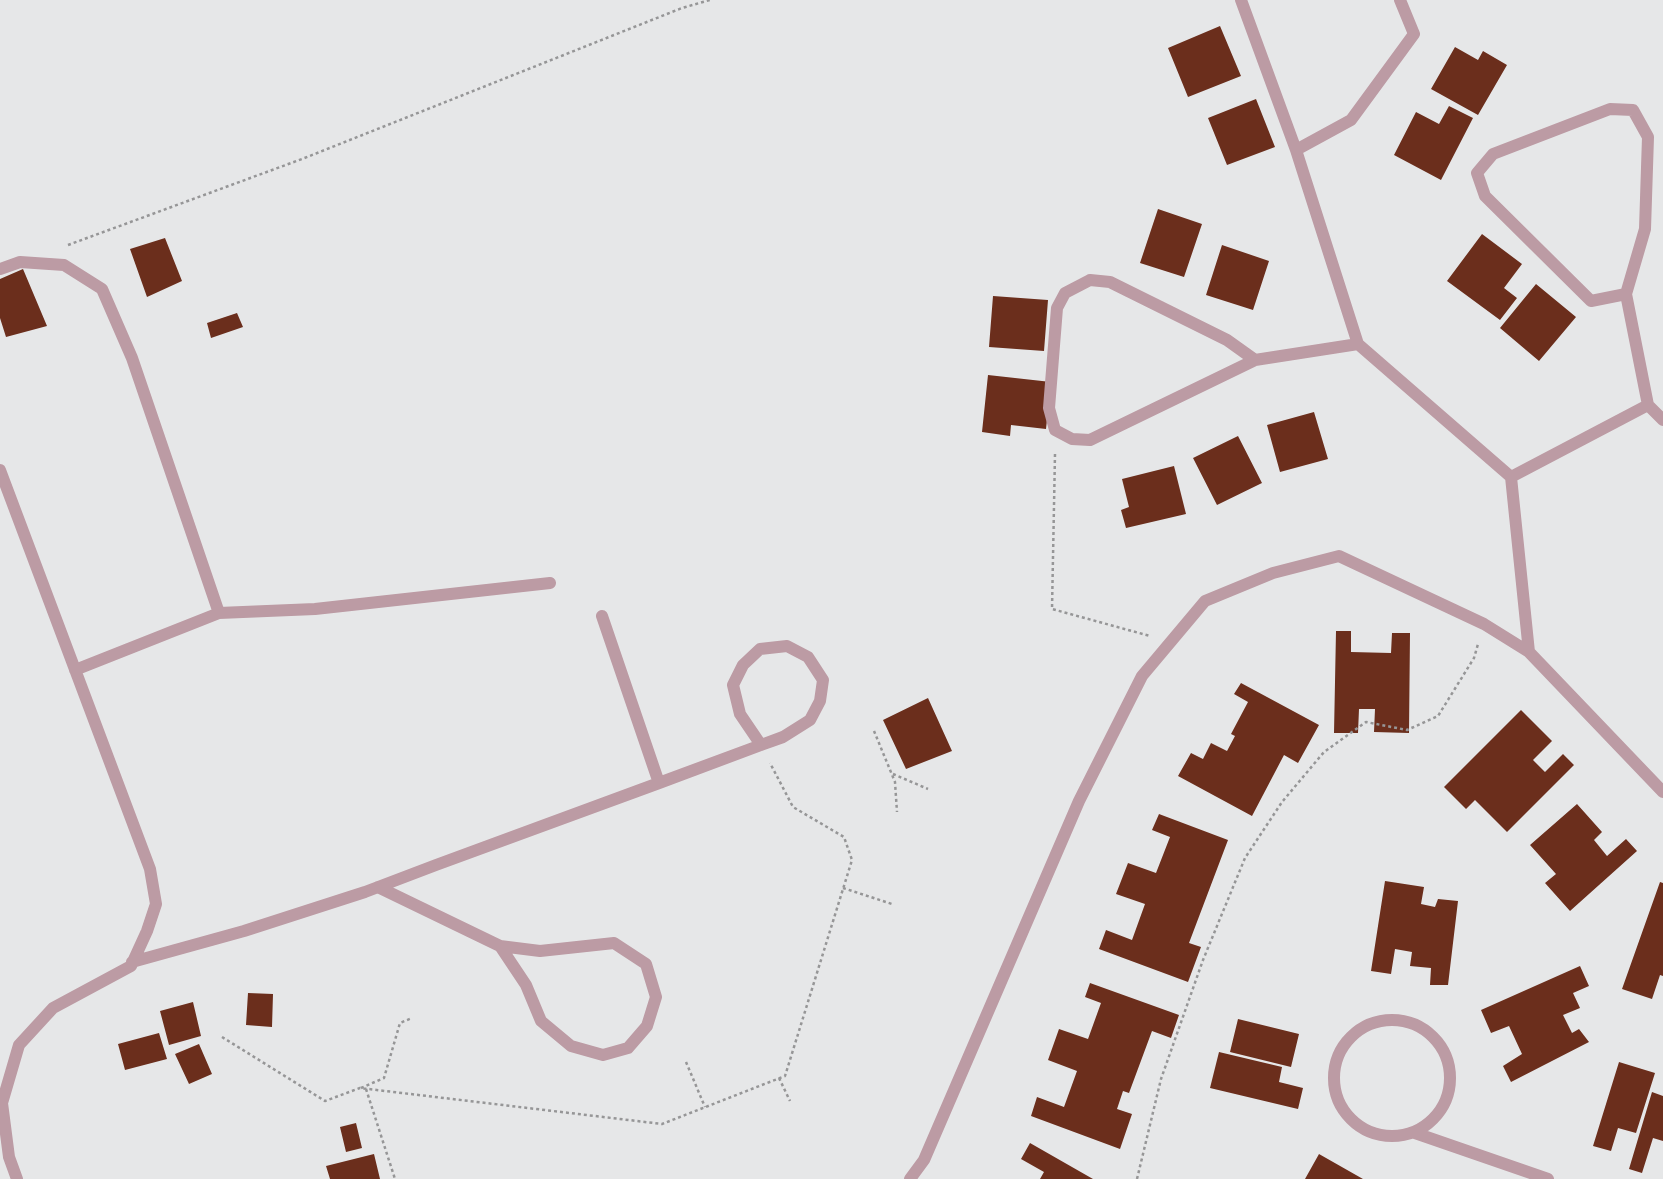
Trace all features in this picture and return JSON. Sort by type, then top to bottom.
[{"type":"street","points":[[1241,0],[1296,150],[1358,344],[1511,478],[1529,652]]},
{"type":"street","points":[[1296,150],[1351,120],[1414,34],[1400,0]]},
{"type":"street","points":[[1626,294],[1591,301],[1485,196],[1477,173],[1493,154],[1610,110],[1633,110],[1648,137],[1645,229],[1626,294],[1648,405],[1663,420]]},
{"type":"street","points":[[0,269],[20,262],[64,265],[102,289],[132,358],[219,613]]},
{"type":"street","points":[[1255,360],[1227,340],[1110,282],[1090,280],[1065,294],[1057,308],[1049,408],[1055,430],[1072,439],[1090,440],[1255,360],[1358,344]]},
{"type":"street","points":[[1511,478],[1648,405]]},
{"type":"street","points":[[0,470],[150,869],[156,904],[147,931],[131,966],[53,1008],[19,1045],[2,1103],[9,1157],[16,1179]]},
{"type":"street","points":[[910,1179],[924,1160],[1079,801],[1142,676],[1205,601],[1273,573],[1339,556],[1484,624],[1529,652],[1663,792]]},
{"type":"street","points":[[75,670],[219,613],[315,609],[550,583]]},
{"type":"street","points":[[602,616],[659,783]]},
{"type":"street","points":[[132,962],[244,932],[378,887],[659,783],[761,745],[782,737],[810,720],[820,701],[823,680],[808,657],[787,646],[760,649],[743,665],[733,685],[740,714],[761,745]]},
{"type":"street","points":[[378,887],[500,946],[540,951],[614,943],[646,964],[656,997],[647,1026],[628,1048],[616,1052],[603,1055],[571,1046],[541,1021],[526,985],[500,946]]},
{"type":"street","points":[[1414,1133],[1425,1127],[1440,1113],[1449,1095],[1451,1075],[1446,1055],[1435,1038],[1419,1025],[1405,1020],[1385,1020],[1365,1026],[1349,1038],[1338,1055],[1333,1075],[1336,1096],[1342,1110],[1356,1125],[1374,1134],[1395,1137],[1414,1133],[1548,1179]]},
{"type":"path","points":[[65,246],[302,159],[682,8],[710,0]]},
{"type":"path","points":[[1055,430],[1052,610],[1171,641]]},
{"type":"path","points":[[1137,1179],[1161,1079],[1204,960],[1245,858],[1282,802],[1324,752],[1366,722],[1407,730],[1438,716],[1474,658],[1484,624]]},
{"type":"path","points":[[874,731],[895,782],[897,812]]},
{"type":"path","points":[[360,1088],[662,1124],[785,1076],[852,860],[844,837],[793,807],[761,745]]},
{"type":"path","points":[[892,774],[928,789]]},
{"type":"path","points":[[843,888],[892,904]]},
{"type":"path","points":[[222,1038],[325,1101],[384,1078],[400,1023],[412,1018]]},
{"type":"path","points":[[686,1062],[705,1107]]},
{"type":"path","points":[[779,1078],[790,1102]]},
{"type":"path","points":[[366,1089],[395,1179]]},
{"type":"building","points":[[1220,26],[1241,76],[1188,97],[1168,48]]},
{"type":"building","points":[[1455,47],[1478,60],[1483,51],[1507,65],[1478,115],[1431,89]]},
{"type":"building","points":[[1256,99],[1275,147],[1227,165],[1208,118]]},
{"type":"building","points":[[1449,106],[1473,118],[1441,180],[1394,155],[1416,112],[1439,124]]},
{"type":"building","points":[[1158,209],[1202,224],[1184,277],[1140,263]]},
{"type":"building","points":[[1482,234],[1522,264],[1504,288],[1517,298],[1500,320],[1447,281]]},
{"type":"building","points":[[165,238],[182,281],[147,297],[130,249]]},
{"type":"building","points":[[1222,245],[1269,261],[1253,310],[1206,295]]},
{"type":"building","points":[[23,269],[47,326],[6,337],[0,318],[0,279]]},
{"type":"building","points":[[1536,284],[1576,317],[1539,361],[1500,328]]},
{"type":"building","points":[[993,296],[1048,300],[1044,351],[989,347]]},
{"type":"building","points":[[237,313],[243,327],[211,338],[207,323]]},
{"type":"building","points":[[988,375],[1051,382],[1046,429],[1011,425],[1010,436],[982,432]]},
{"type":"building","points":[[1314,412],[1328,459],[1280,472],[1267,425]]},
{"type":"building","points":[[1238,436],[1262,483],[1217,505],[1193,458]]},
{"type":"building","points":[[1174,466],[1186,514],[1126,528],[1121,510],[1129,507],[1122,479]]},
{"type":"building","points":[[1336,631],[1351,631],[1351,652],[1391,653],[1392,633],[1410,633],[1409,733],[1374,732],[1375,709],[1359,709],[1358,733],[1334,733]]},
{"type":"building","points":[[1241,683],[1319,725],[1298,763],[1284,755],[1252,816],[1178,776],[1191,753],[1203,759],[1211,743],[1227,751],[1235,736],[1231,734],[1248,702],[1234,694]]},
{"type":"building","points":[[928,698],[952,751],[906,769],[883,720]]},
{"type":"building","points":[[1521,710],[1552,741],[1533,760],[1545,772],[1563,754],[1574,765],[1507,832],[1475,800],[1466,809],[1444,787]]},
{"type":"building","points":[[1577,804],[1602,832],[1594,840],[1607,856],[1626,839],[1637,851],[1570,911],[1545,883],[1556,874],[1530,845]]},
{"type":"building","points":[[1159,814],[1228,840],[1189,943],[1201,947],[1188,982],[1099,949],[1106,930],[1132,940],[1145,904],[1116,894],[1128,863],[1156,873],[1170,837],[1152,830]]},
{"type":"building","points":[[1385,881],[1424,887],[1421,904],[1435,907],[1438,899],[1458,901],[1448,985],[1430,985],[1431,968],[1410,966],[1412,952],[1395,949],[1391,974],[1371,971]]},
{"type":"building","points":[[1660,882],[1663,883],[1663,976],[1660,975],[1652,999],[1622,989]]},
{"type":"building","points":[[1580,966],[1589,986],[1573,993],[1580,1008],[1563,1015],[1572,1033],[1579,1029],[1589,1042],[1511,1082],[1503,1066],[1522,1054],[1509,1026],[1491,1033],[1481,1010]]},
{"type":"building","points":[[1090,983],[1179,1015],[1171,1038],[1152,1031],[1129,1093],[1123,1091],[1117,1109],[1132,1114],[1120,1149],[1031,1116],[1037,1097],[1064,1107],[1077,1071],[1048,1060],[1059,1029],[1088,1039],[1101,1003],[1085,997]]},
{"type":"building","points":[[248,993],[273,994],[272,1027],[246,1025]]},
{"type":"building","points":[[193,1002],[201,1036],[169,1045],[160,1011]]},
{"type":"building","points":[[1238,1019],[1299,1034],[1291,1067],[1230,1052]]},
{"type":"building","points":[[159,1033],[167,1059],[125,1070],[118,1044]]},
{"type":"building","points":[[199,1044],[212,1074],[189,1084],[175,1054]]},
{"type":"building","points":[[1219,1052],[1282,1067],[1279,1082],[1303,1088],[1298,1109],[1210,1088]]},
{"type":"building","points":[[1619,1062],[1655,1073],[1636,1133],[1618,1128],[1611,1151],[1593,1146]]},
{"type":"building","points":[[1652,1092],[1663,1096],[1663,1141],[1653,1138],[1642,1173],[1629,1169]]},
{"type":"building","points":[[356,1123],[362,1148],[346,1152],[340,1127]]},
{"type":"building","points":[[1030,1143],[1093,1179],[1040,1179],[1044,1172],[1021,1159]]},
{"type":"building","points":[[374,1154],[380,1179],[330,1179],[326,1166]]},
{"type":"building","points":[[1319,1154],[1363,1179],[1305,1179]]}]
